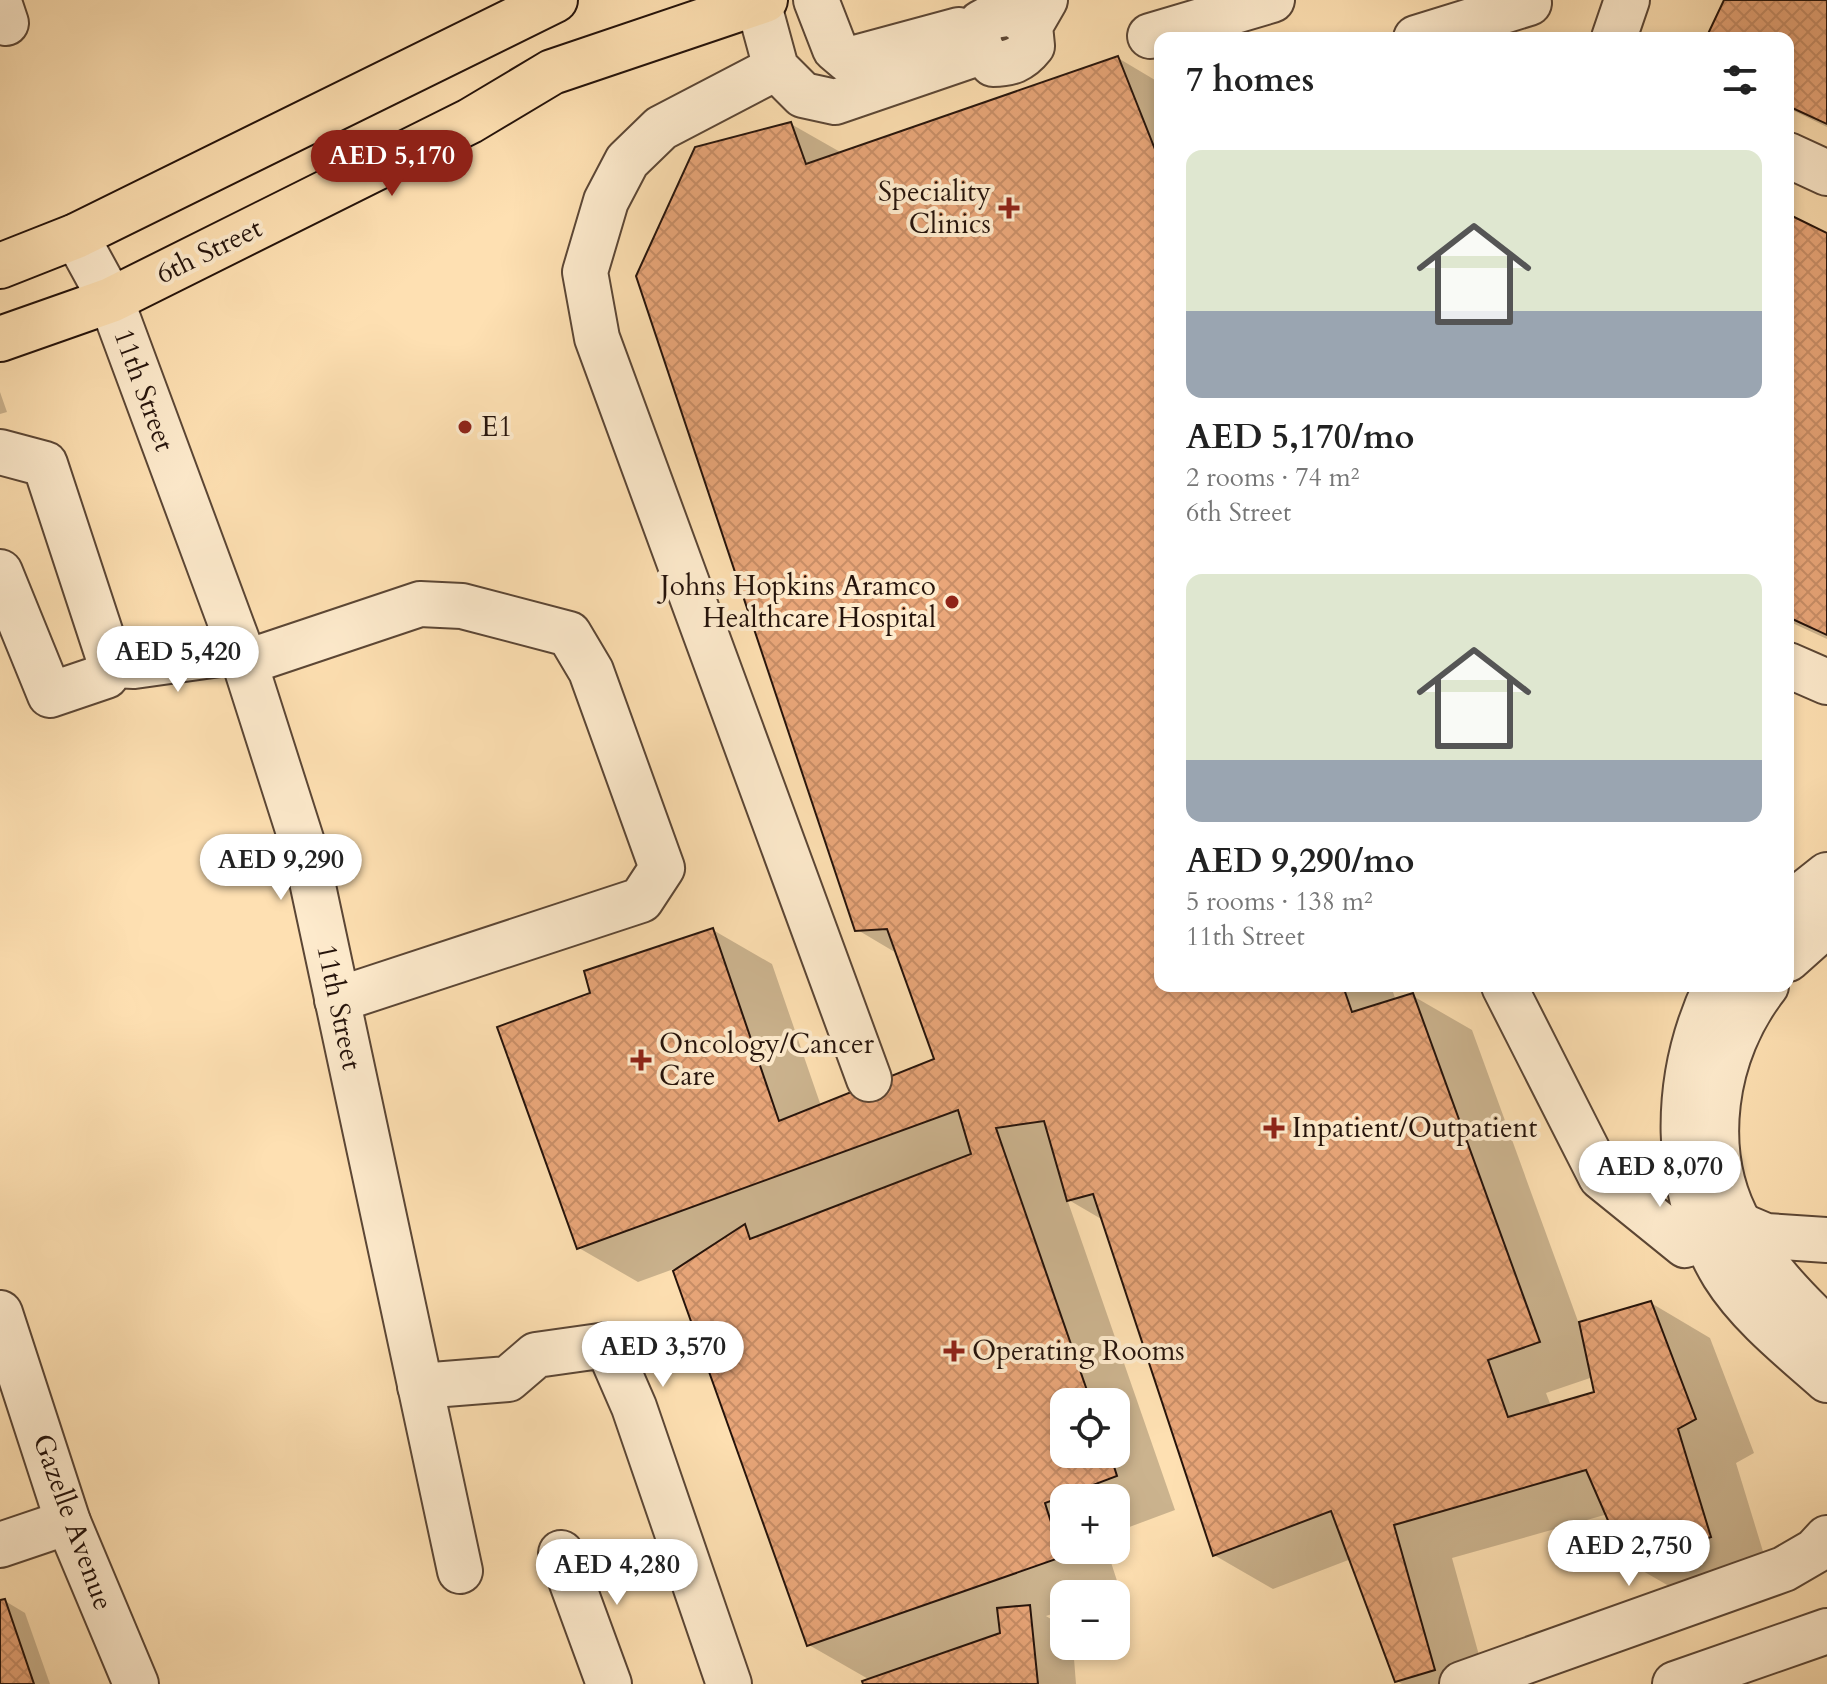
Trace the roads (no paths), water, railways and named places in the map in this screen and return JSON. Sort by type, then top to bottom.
[{"type":"main road","points":[[0,266],[76,236],[555,0]]},
{"type":"main road","name":"6th Street","points":[[0,339],[111,300],[470,121],[552,72],[761,1]]},
{"type":"street","points":[[816,0],[835,49],[848,60],[981,38]]},
{"type":"street","points":[[1157,32],[1272,0]]},
{"type":"street","points":[[1616,32],[1627,0]]},
{"type":"street","points":[[761,1],[776,68],[803,95],[835,102],[981,38]]},
{"type":"street","points":[[981,38],[993,64],[1007,64],[1023,57],[1032,46],[1037,13]]},
{"type":"street","points":[[1458,32],[1527,22]]},
{"type":"street","points":[[776,68],[661,128],[627,161],[606,201],[585,272],[597,338],[869,1079]]},
{"type":"street","points":[[1794,158],[1827,173]]},
{"type":"street","name":"11th Street","points":[[76,236],[111,300],[242,657],[307,858],[460,1571]]},
{"type":"street","points":[[0,452],[45,464],[111,665],[106,676],[50,695],[0,572]]},
{"type":"street","points":[[111,665],[134,666],[242,657],[420,604],[462,606],[569,634],[591,671],[662,868],[641,900],[337,1000]]},
{"type":"street","points":[[1794,668],[1827,682]]},
{"type":"street","points":[[1794,901],[1827,875]]},
{"type":"street","points":[[1794,954],[1827,924]]},
{"type":"street","points":[[1507,992],[1601,1177],[1685,1245],[1722,1232],[1827,1240]]},
{"type":"street","points":[[1722,1232],[1721,1174],[1715,1125],[1721,1082],[1734,1037],[1732,992]]},
{"type":"street","points":[[1722,1232],[1765,1263],[1817,1354],[1827,1410]]},
{"type":"street","name":"Gazelle Avenue","points":[[0,1313],[68,1522],[136,1684]]},
{"type":"street","points":[[420,1386],[508,1379],[536,1355],[607,1345],[634,1407],[729,1684]]},
{"type":"street","points":[[1462,1684],[1813,1554],[1827,1509]]},
{"type":"street","points":[[0,1545],[68,1522]]},
{"type":"street","points":[[561,1553],[596,1681]]},
{"type":"street","points":[[1675,1684],[1827,1631]]},
{"type":"place","name":"Speciality Clinics","points":[[1009,208]]},
{"type":"place","name":"E1","points":[[465,427]]},
{"type":"place","name":"Johns Hopkins Aramco Healthcare Hospital","points":[[952,602]]},
{"type":"place","name":"Oncology/Cancer Care","points":[[641,1060]]},
{"type":"place","name":"Inpatient/Outpatient","points":[[1274,1128]]},
{"type":"place","name":"Operating Rooms","points":[[954,1351]]}]
